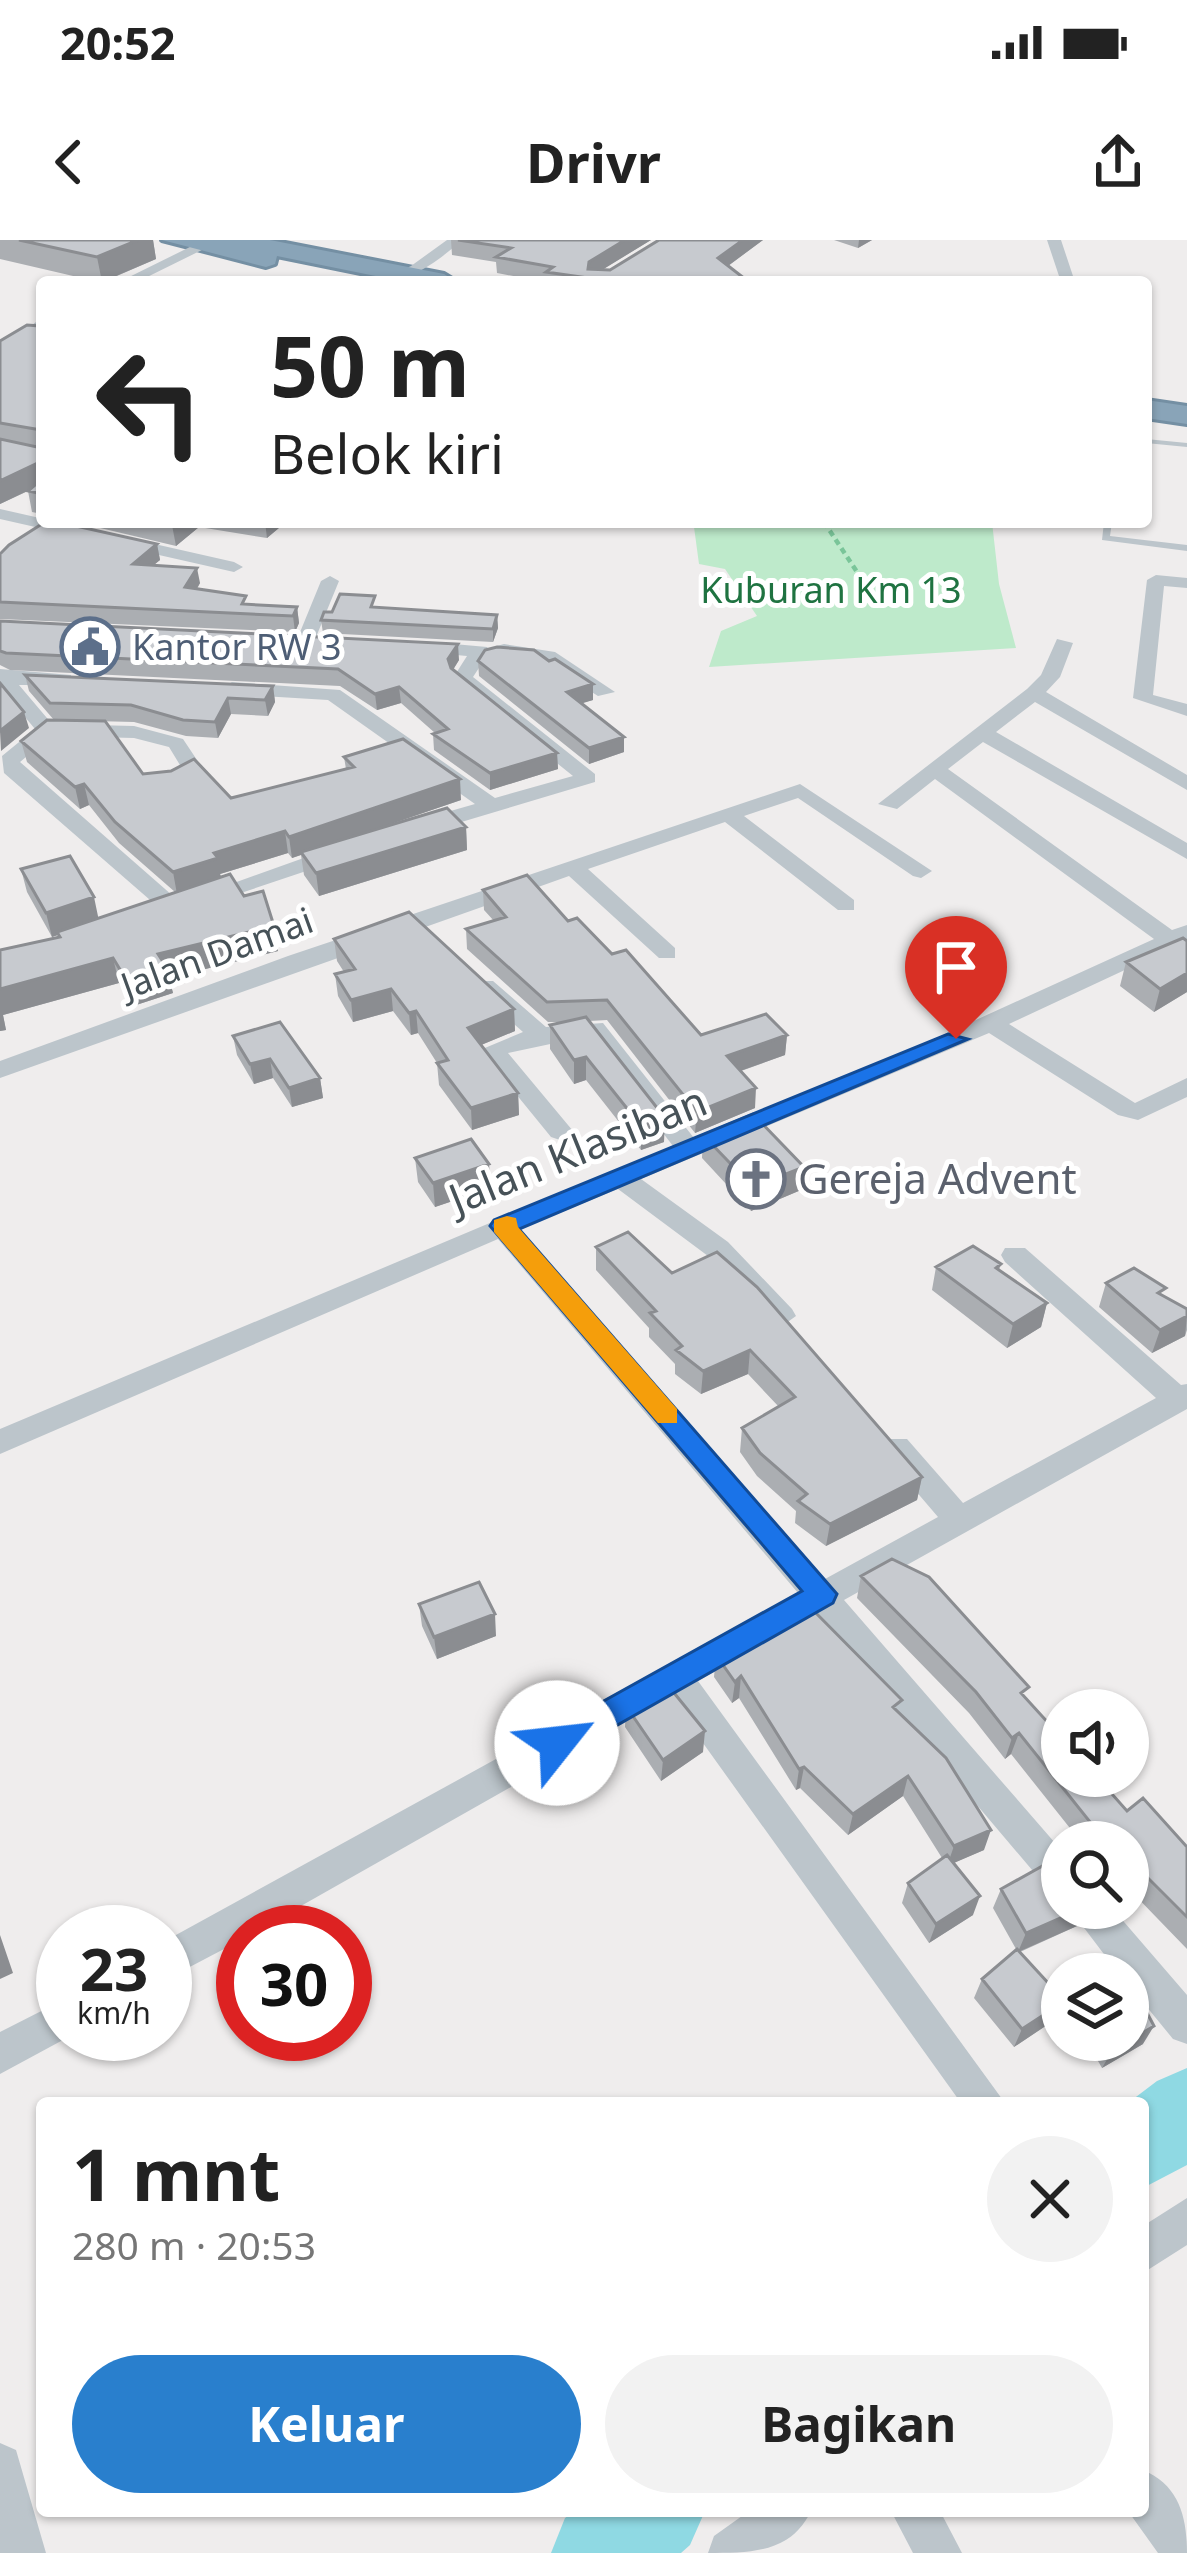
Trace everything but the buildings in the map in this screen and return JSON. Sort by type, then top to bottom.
[{"type":"highway","points":[[174,240],[341,276]]},
{"type":"highway","points":[[232,240],[403,276]]},
{"type":"highway","points":[[1152,396],[1187,400]]},
{"type":"highway","points":[[1152,410],[1187,415]]},
{"type":"street","points":[[403,276],[455,240]]},
{"type":"street","points":[[1054,240],[1066,276]]},
{"type":"street","points":[[139,276],[203,246]]},
{"type":"street","points":[[9,349],[35,336]]},
{"type":"street","points":[[1,514],[21,500]]},
{"type":"street","points":[[1,514],[36,522]]},
{"type":"street","points":[[61,528],[234,568]]},
{"type":"street","points":[[1187,584],[1156,580],[1143,698],[1187,710]]},
{"type":"street","points":[[305,642],[330,581]]},
{"type":"street","points":[[889,804],[986,735],[1034,693],[1050,677],[1064,643]]},
{"type":"street","points":[[390,645],[548,656],[605,692]]},
{"type":"street","points":[[395,835],[588,778],[463,678],[480,651]]},
{"type":"street","points":[[1,677],[79,680]]},
{"type":"street","points":[[1,677],[46,730]]},
{"type":"street","points":[[218,687],[333,694],[490,806]]},
{"type":"street","points":[[1034,693],[1187,784]]},
{"type":"street","points":[[172,782],[195,772],[183,751],[160,736],[46,730],[9,760],[11,769],[162,912],[355,848]]},
{"type":"street","points":[[986,735],[1187,852]]},
{"type":"street","points":[[936,770],[1176,944]]},
{"type":"street","name":"Jalan Damai","points":[[0,1070],[423,928],[572,866],[800,790],[921,871]]},
{"type":"street","points":[[728,814],[846,904]]},
{"type":"street","points":[[572,866],[667,953]]},
{"type":"street","name":"Jalan Klasiban","points":[[0,1442],[1176,944]]},
{"type":"street","points":[[465,966],[541,1034]]},
{"type":"street","points":[[992,1023],[1127,1109],[1138,1112],[1187,1086]]},
{"type":"street","points":[[560,1131],[492,1050],[541,1034],[594,1028],[690,1150]]},
{"type":"street","points":[[621,1178],[718,1249],[802,1339]]},
{"type":"street","points":[[502,1226],[1041,1852]]},
{"type":"street","points":[[192,1947],[1182,1397],[1015,1255]]},
{"type":"street","points":[[880,1430],[959,1520]]},
{"type":"street","points":[[675,1677],[981,2097]]},
{"type":"street","points":[[1106,1929],[1187,2025]]},
{"type":"street","points":[[0,2054],[36,2034]]},
{"type":"street","points":[[1149,2247],[1187,2218]]},
{"type":"street","points":[[0,2466],[22,2553]]},
{"type":"street","points":[[1149,2501],[1186,2553]]},
{"type":"street","points":[[731,2553],[780,2517]]},
{"type":"street","points":[[918,2517],[939,2553]]},
{"type":"lane","points":[[1152,443],[1187,446]]},
{"type":"lane","points":[[1107,528],[1105,538],[1187,548]]},
{"type":"path","points":[[828,528],[859,575]]},
{"type":"green space","name":"Kuburan Km 13","points":[[694,528],[993,528],[999,584],[1016,648],[709,667],[721,631],[757,616],[725,569],[699,564]]},
{"type":"waterway","points":[[1149,2140],[1187,2111]]},
{"type":"waterway","points":[[600,2553],[648,2517]]},
{"type":"slow traffic","points":[[507,1224],[502,1226],[668,1416]]},
{"type":"place","name":"Kantor RW 3","points":[[90,647]]},
{"type":"place","name":"Gereja Advent","points":[[756,1179]]},
{"type":"route","points":[[557,1743],[822,1594],[502,1226],[956,1039]]}]
